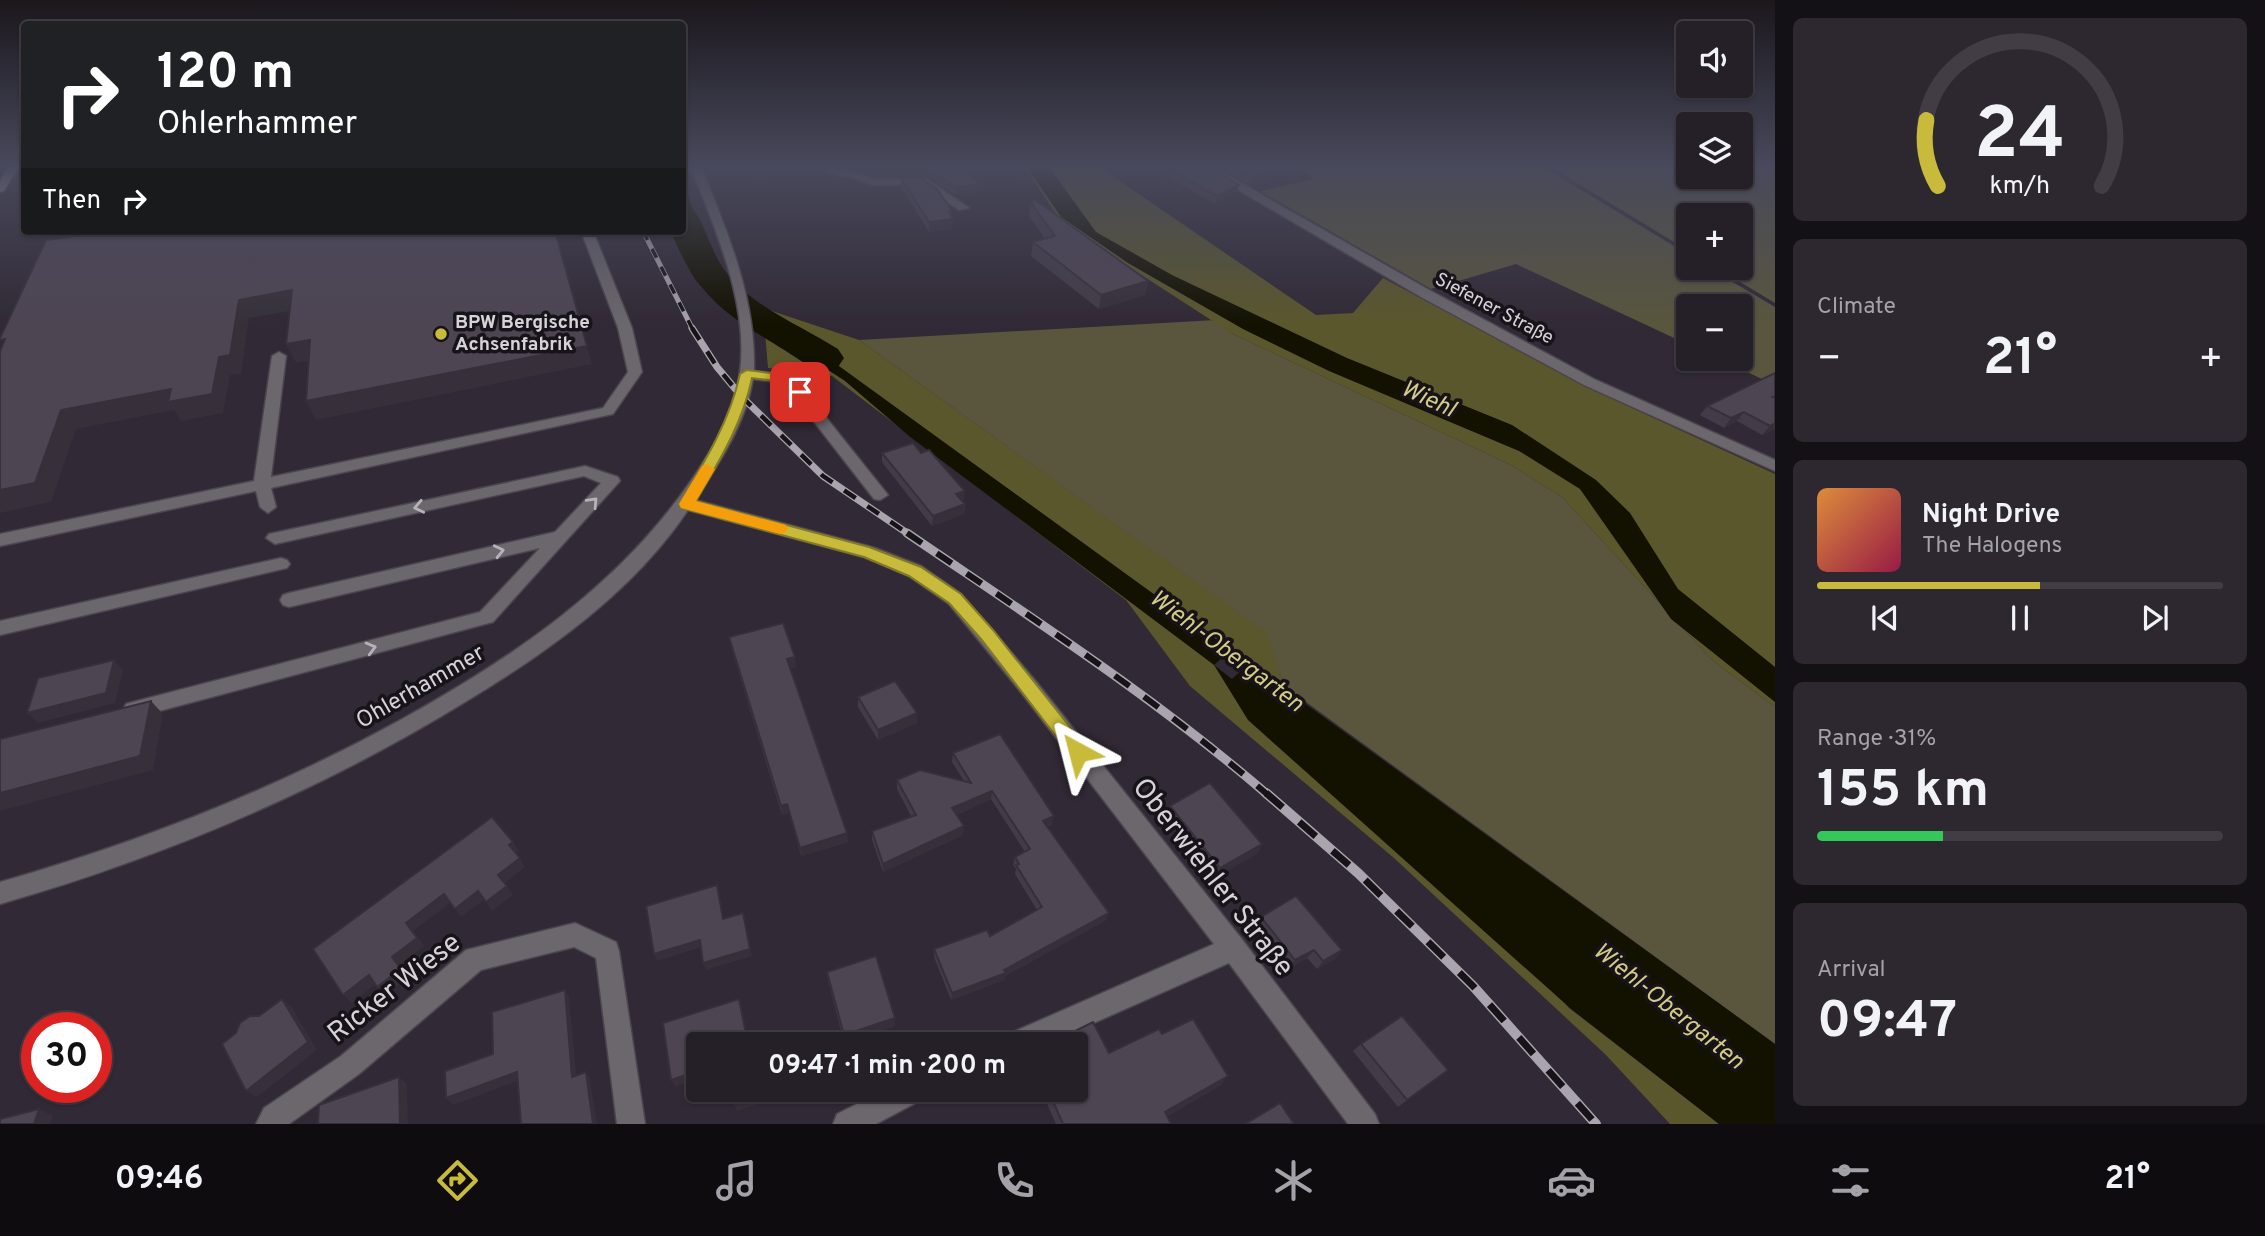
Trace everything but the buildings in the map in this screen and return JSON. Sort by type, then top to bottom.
[{"type":"street","name":"Ohlerhammer","points":[[0,892],[81,871],[228,816],[329,769],[469,693],[555,634],[634,563],[687,504],[717,453],[742,397],[747,374],[744,317],[739,290],[714,219]]},
{"type":"street","name":"Siefener Straße","points":[[1296,219],[1589,382],[1775,466]]},
{"type":"street","points":[[0,540],[608,411],[635,372],[625,328],[589,235]]},
{"type":"street","points":[[268,507],[262,484],[279,356]]},
{"type":"street","points":[[747,374],[780,378],[792,384],[880,495]]},
{"type":"street","points":[[119,713],[486,617],[612,481],[585,471],[275,538]]},
{"type":"street","name":"Oberwiehler Straße","points":[[687,504],[869,552],[915,571],[955,598],[1011,665],[1232,947],[1365,1124]]},
{"type":"street","points":[[289,600],[560,537]]},
{"type":"street","points":[[0,628],[281,564]]},
{"type":"street","name":"Ricker Wiese","points":[[270,1124],[274,1118],[350,1065],[475,959],[575,936],[607,951],[631,1124]]},
{"type":"street","points":[[1043,1032],[1206,962],[1232,947]]},
{"type":"street","points":[[847,1124],[890,1102]]},
{"type":"shaded area","points":[[1060,219],[1176,219],[1316,315],[1353,313],[1383,278],[1591,389],[1775,474],[1775,707],[1712,660],[1562,497],[1511,465],[1231,333]]},
{"type":"shaded area","points":[[1310,219],[1630,219],[1676,247],[1676,280],[1729,280],[1753,294],[1676,294],[1676,339],[1516,264],[1431,289]]},
{"type":"shaded area","points":[[1637,219],[1676,219],[1676,243]]},
{"type":"shaded area","points":[[1753,219],[1775,219],[1775,303],[1737,280],[1753,280]]},
{"type":"shaded area","points":[[1753,294],[1775,307],[1775,385],[1745,371],[1753,371]]},
{"type":"shaded area","points":[[763,308],[859,340],[1267,633],[1284,686],[1569,1008],[1719,1124],[1670,1124],[1606,1055],[1394,858],[1190,686],[1126,600],[832,376],[768,368]]},
{"type":"shaded area","points":[[1216,320],[1231,333],[1511,465],[1562,497],[1712,660],[1775,707],[1775,1044],[1284,686],[1266,633],[859,340]]},
{"type":"water","points":[[686,219],[697,219],[720,278],[725,303],[704,290],[687,265],[676,235],[686,235]]},
{"type":"water","name":"Wiehl","points":[[1065,219],[1087,219],[1096,232],[1172,275],[1347,358],[1512,425],[1596,480],[1630,513],[1678,589],[1775,667],[1775,702],[1671,619],[1580,489],[1519,451],[1329,371],[1243,329],[1128,263]]},
{"type":"water","points":[[763,308],[781,324],[1775,1044],[1775,1124],[1719,1124],[1570,1008],[1248,720],[1214,665],[909,436],[845,381],[767,330]]},
{"type":"pier","points":[[1232,649],[1251,662],[1232,679],[1214,665]]},
{"type":"waterway","name":"Wiehl-Obergarten","points":[[686,226],[698,255],[721,289],[748,311],[824,358]]},
{"type":"railway","points":[[645,235],[693,330]]},
{"type":"railway","points":[[692,328],[717,367],[742,397],[823,476],[910,535]]},
{"type":"railway","points":[[907,533],[1137,692],[1268,795]]},
{"type":"railway","points":[[1266,793],[1358,873],[1473,986],[1596,1124]]},
{"type":"slow traffic","points":[[707,469],[687,504],[780,529]]},
{"type":"place","name":"BPW Bergische Achsenfabrik","points":[[441,334]]},
{"type":"route","points":[[800,392],[780,378],[747,374],[742,397],[717,453],[687,504],[869,552],[915,571],[955,598],[1078,752]]}]
